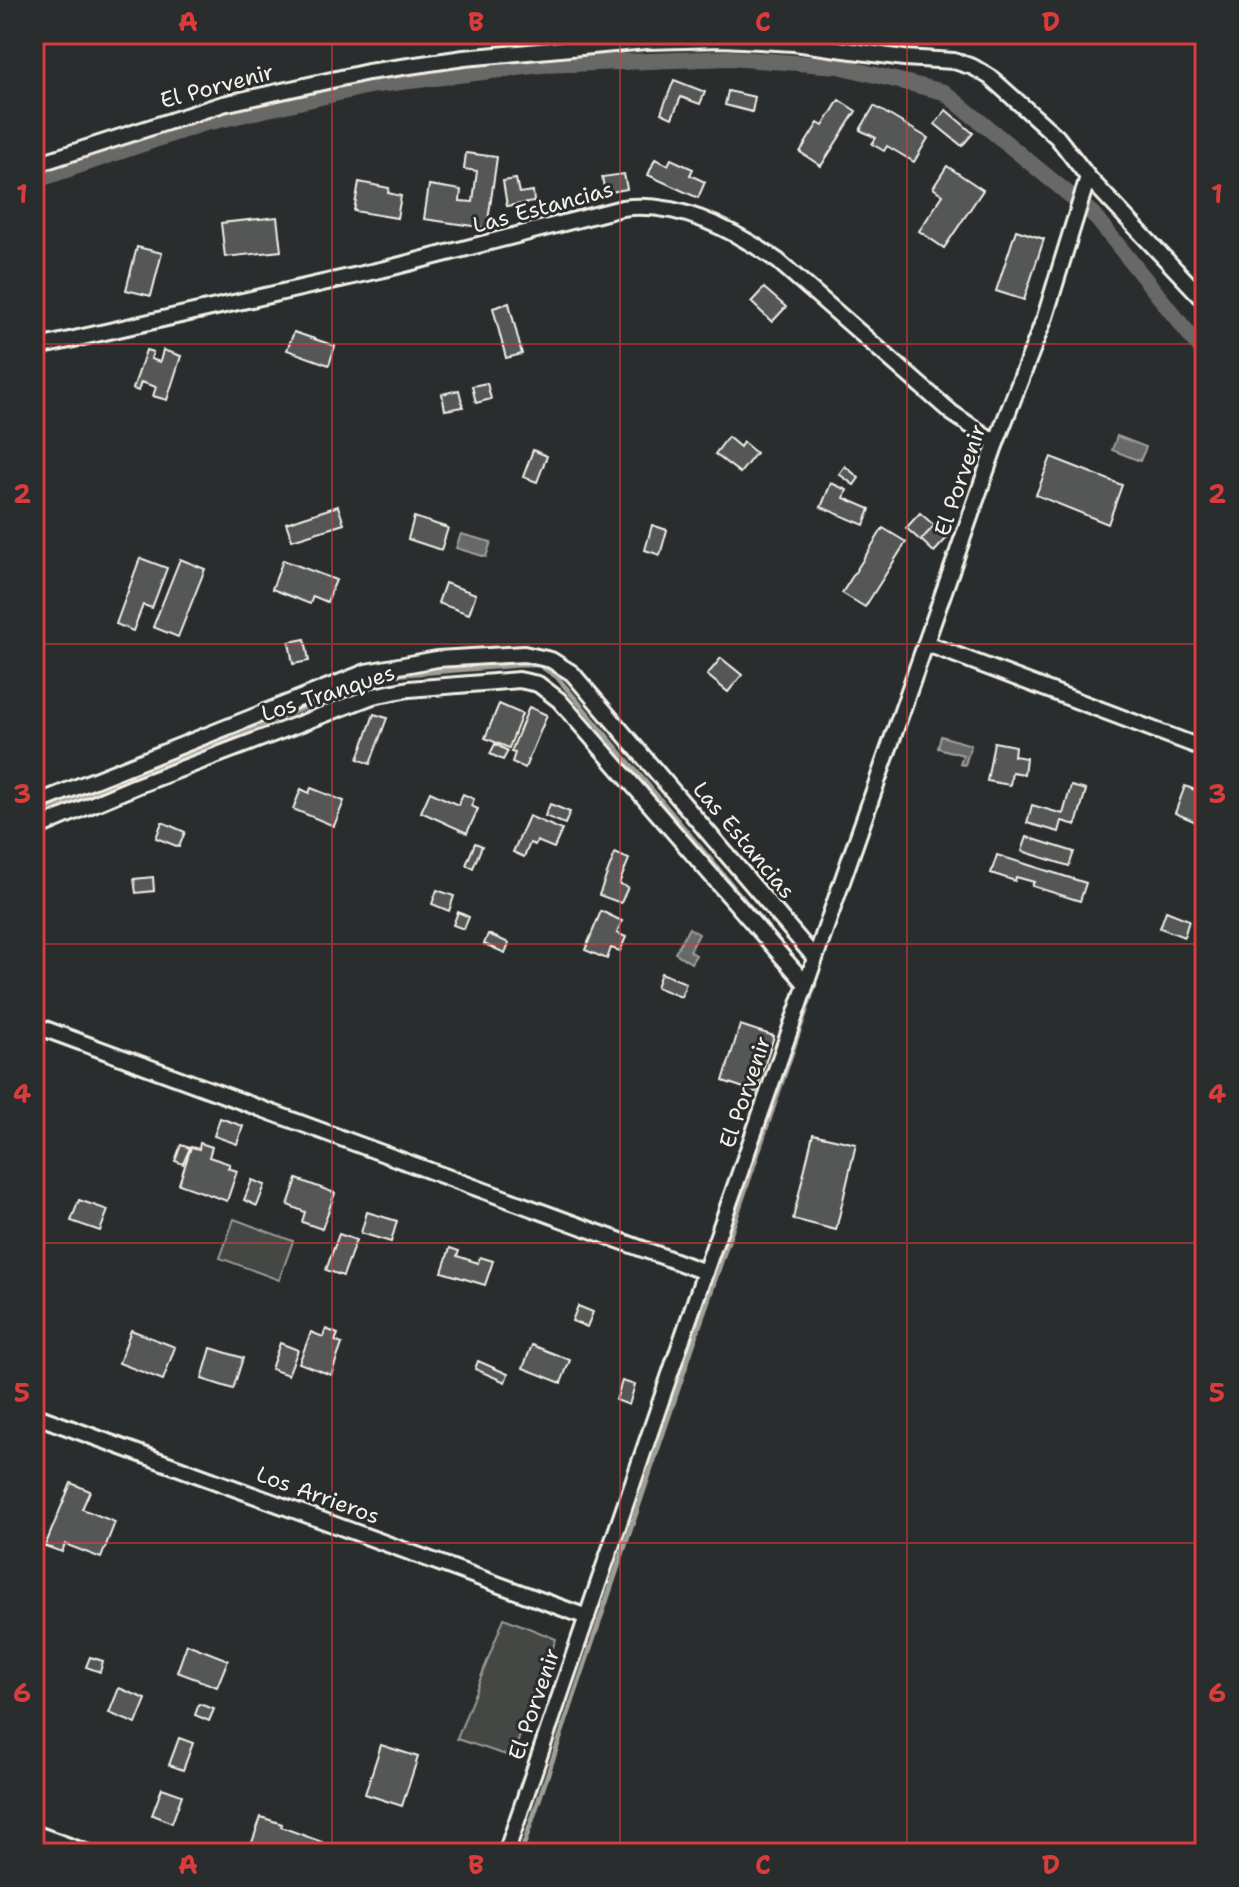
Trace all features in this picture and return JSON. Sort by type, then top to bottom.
[{"type":"street","name":"El Porvenir","points":[[34,165],[223,104],[368,72],[464,58],[608,44],[723,39],[816,45],[904,58],[954,61],[973,67],[990,77],[1057,137],[1088,177],[1077,221],[1045,317],[996,443],[815,958],[506,1853]]},
{"type":"street","points":[[1088,177],[1205,301]]},
{"type":"street","name":"Las Estancias","points":[[34,348],[389,268],[622,208],[651,206],[700,218],[778,261],[952,413],[996,443]]},
{"type":"street","points":[[927,644],[1205,749]]},
{"type":"street","name":"Las Estancias","points":[[34,804],[366,672],[417,661],[524,654],[551,660],[572,673],[815,958]]},
{"type":"street","name":"Los Tranques","points":[[34,829],[136,786],[373,696],[409,689],[519,680],[546,688],[559,700],[806,984]]},
{"type":"street","points":[[319,691],[327,713]]},
{"type":"street","points":[[34,1025],[705,1272]]},
{"type":"street","name":"Los Arrieros","points":[[34,1415],[587,1617]]},
{"type":"street","points":[[34,1833],[88,1853]]},
{"type":"shaded area","points":[[1117,436],[1146,447],[1140,461],[1112,450]]},
{"type":"shaded area","points":[[461,534],[491,542],[486,557],[456,548]]},
{"type":"shaded area","points":[[941,736],[971,745],[965,765],[960,764],[963,755],[938,748]]},
{"type":"shaded area","points":[[689,928],[699,934],[690,951],[696,955],[691,963],[675,953]]},
{"type":"shaded area","points":[[234,1219],[293,1241],[279,1280],[220,1258]]},
{"type":"shaded area","points":[[504,1618],[556,1639],[512,1757],[457,1739]]},
{"type":"building","points":[[674,80],[705,92],[700,104],[681,97],[672,118],[661,113]]},
{"type":"building","points":[[728,91],[755,97],[752,112],[725,105]]},
{"type":"building","points":[[839,100],[856,111],[821,166],[800,152],[818,123],[823,126]]},
{"type":"building","points":[[874,106],[928,138],[914,162],[887,146],[884,151],[872,144],[876,138],[860,130]]},
{"type":"building","points":[[946,110],[973,133],[962,146],[935,124]]},
{"type":"building","points":[[466,153],[497,157],[487,228],[424,219],[429,185],[461,190],[460,201],[473,202],[477,171],[464,169]]},
{"type":"building","points":[[655,159],[668,165],[671,159],[693,169],[690,175],[705,182],[698,198],[648,175]]},
{"type":"building","points":[[947,166],[983,190],[944,248],[919,231],[943,195],[933,188]]},
{"type":"building","points":[[624,174],[627,189],[605,193],[602,177]]},
{"type":"building","points":[[516,179],[519,193],[533,191],[534,202],[507,206],[503,181]]},
{"type":"building","points":[[359,182],[389,188],[388,193],[401,196],[397,218],[354,211]]},
{"type":"building","points":[[277,217],[281,251],[225,257],[221,223]]},
{"type":"building","points":[[1016,230],[1044,239],[1024,300],[996,291]]},
{"type":"building","points":[[137,247],[162,253],[151,296],[126,290]]},
{"type":"building","points":[[34,266],[41,268],[34,293]]},
{"type":"building","points":[[764,288],[786,307],[772,322],[751,302]]},
{"type":"building","points":[[509,303],[522,354],[506,358],[493,308]]},
{"type":"building","points":[[294,332],[335,346],[329,365],[287,350]]},
{"type":"building","points":[[146,350],[153,352],[151,359],[160,362],[163,350],[181,356],[167,400],[153,396],[156,387],[141,382],[138,391],[133,389]]},
{"type":"building","points":[[487,383],[491,399],[476,403],[472,386]]},
{"type":"building","points":[[459,390],[463,407],[445,410],[442,394]]},
{"type":"building","points":[[728,437],[740,447],[743,442],[756,453],[740,473],[715,454]]},
{"type":"building","points":[[533,450],[547,456],[537,482],[523,477]]},
{"type":"building","points":[[1051,457],[1122,485],[1108,524],[1036,495]]},
{"type":"building","points":[[845,466],[859,478],[854,485],[839,474]]},
{"type":"building","points":[[831,483],[847,490],[844,498],[870,509],[864,525],[821,507]]},
{"type":"building","points":[[338,506],[344,524],[292,540],[286,523]]},
{"type":"building","points":[[920,513],[935,526],[921,541],[906,528]]},
{"type":"building","points":[[414,517],[448,528],[441,550],[408,539]]},
{"type":"building","points":[[652,525],[667,530],[660,555],[645,550]]},
{"type":"building","points":[[934,526],[947,538],[934,552],[921,540]]},
{"type":"building","points":[[883,528],[906,542],[865,607],[842,593]]},
{"type":"building","points":[[140,558],[167,568],[152,608],[143,605],[133,631],[116,624]]},
{"type":"building","points":[[180,559],[205,569],[178,637],[153,627]]},
{"type":"building","points":[[283,560],[336,580],[327,602],[313,596],[310,604],[272,589]]},
{"type":"building","points":[[445,583],[476,594],[469,614],[438,603]]},
{"type":"building","points":[[305,639],[309,661],[293,664],[289,642]]},
{"type":"building","points":[[721,658],[742,675],[728,692],[707,675]]},
{"type":"building","points":[[499,704],[522,714],[509,748],[485,738]]},
{"type":"building","points":[[529,707],[547,715],[525,768],[512,762],[515,753],[511,752]]},
{"type":"building","points":[[374,714],[387,718],[370,764],[358,759]]},
{"type":"building","points":[[994,742],[1015,746],[1014,756],[1026,758],[1024,774],[1012,772],[1010,785],[987,781]]},
{"type":"building","points":[[495,744],[508,751],[503,760],[490,754]]},
{"type":"building","points":[[1071,786],[1086,790],[1076,825],[1062,821],[1059,832],[1027,823],[1032,805],[1063,814]]},
{"type":"building","points":[[1185,786],[1205,794],[1203,825],[1175,813]]},
{"type":"building","points":[[311,788],[344,801],[334,826],[293,809],[301,789],[309,793]]},
{"type":"building","points":[[430,792],[458,805],[463,794],[474,799],[471,806],[478,809],[467,833],[421,812]]},
{"type":"building","points":[[550,804],[570,812],[565,824],[545,816]]},
{"type":"building","points":[[529,816],[562,830],[554,848],[537,841],[535,845],[530,843],[524,857],[513,852]]},
{"type":"building","points":[[162,822],[185,832],[179,847],[156,838]]},
{"type":"building","points":[[1027,837],[1074,852],[1069,866],[1022,851]]},
{"type":"building","points":[[475,843],[482,846],[473,868],[466,865]]},
{"type":"building","points":[[615,853],[629,859],[619,884],[628,887],[621,903],[599,895]]},
{"type":"building","points":[[997,855],[1086,883],[1080,901],[1032,886],[1034,882],[1016,877],[1015,881],[991,873]]},
{"type":"building","points":[[153,877],[154,891],[136,893],[134,879]]},
{"type":"building","points":[[437,890],[454,896],[449,911],[432,904]]},
{"type":"building","points":[[601,911],[622,921],[617,933],[626,937],[620,951],[611,948],[607,959],[585,950]]},
{"type":"building","points":[[1166,911],[1189,920],[1184,937],[1160,928]]},
{"type":"building","points":[[458,912],[469,917],[464,929],[453,925]]},
{"type":"building","points":[[488,934],[509,943],[505,953],[484,944]]},
{"type":"building","points":[[661,973],[686,983],[681,997],[656,987]]},
{"type":"building","points":[[740,1025],[774,1036],[756,1092],[723,1081]]},
{"type":"building","points":[[220,1118],[243,1126],[237,1144],[214,1136]]},
{"type":"building","points":[[813,1134],[856,1144],[836,1230],[793,1219]]},
{"type":"building","points":[[200,1143],[212,1147],[209,1157],[230,1164],[228,1168],[237,1171],[227,1201],[179,1184],[191,1147],[199,1149]]},
{"type":"building","points":[[181,1145],[190,1148],[183,1164],[175,1161]]},
{"type":"building","points":[[297,1179],[335,1193],[322,1229],[302,1222],[305,1212],[288,1205]]},
{"type":"building","points":[[252,1180],[265,1185],[257,1206],[244,1200]]},
{"type":"building","points":[[79,1200],[108,1210],[100,1231],[71,1221]]},
{"type":"building","points":[[367,1212],[397,1221],[391,1242],[361,1233]]},
{"type":"building","points":[[339,1234],[356,1240],[343,1276],[326,1270]]},
{"type":"building","points":[[450,1248],[459,1251],[457,1256],[478,1263],[480,1257],[493,1261],[485,1285],[442,1272]]},
{"type":"building","points":[[578,1306],[593,1312],[587,1327],[572,1321]]},
{"type":"building","points":[[326,1329],[338,1334],[335,1341],[342,1344],[331,1375],[299,1363],[311,1332],[323,1337]]},
{"type":"building","points":[[131,1330],[175,1347],[163,1380],[119,1363]]},
{"type":"building","points":[[280,1343],[298,1350],[288,1375],[271,1369]]},
{"type":"building","points":[[532,1345],[570,1360],[561,1383],[523,1368]]},
{"type":"building","points":[[211,1348],[243,1358],[233,1389],[202,1379]]},
{"type":"building","points":[[478,1361],[508,1374],[505,1382],[475,1369]]},
{"type":"building","points":[[622,1381],[635,1385],[629,1405],[616,1400]]},
{"type":"building","points":[[71,1483],[90,1491],[82,1509],[115,1522],[101,1558],[65,1544],[62,1552],[45,1546]]},
{"type":"building","points":[[187,1644],[228,1660],[217,1687],[177,1672]]},
{"type":"building","points":[[90,1657],[103,1661],[100,1672],[86,1667]]},
{"type":"building","points":[[119,1688],[146,1699],[136,1724],[109,1713]]},
{"type":"building","points":[[199,1704],[214,1709],[209,1721],[195,1715]]},
{"type":"building","points":[[179,1738],[193,1743],[183,1770],[169,1765]]},
{"type":"building","points":[[381,1745],[418,1757],[402,1806],[365,1794]]},
{"type":"building","points":[[162,1788],[182,1795],[172,1823],[152,1815]]},
{"type":"building","points":[[261,1817],[322,1842],[317,1853],[249,1851]]},
{"type":"waterway","points":[[34,181],[202,124],[369,86],[542,65],[729,58],[839,66],[944,92],[1093,214],[1205,354]]},
{"type":"waterway","points":[[34,817],[338,694],[393,675],[539,665],[557,677],[815,984],[521,1853]]}]
